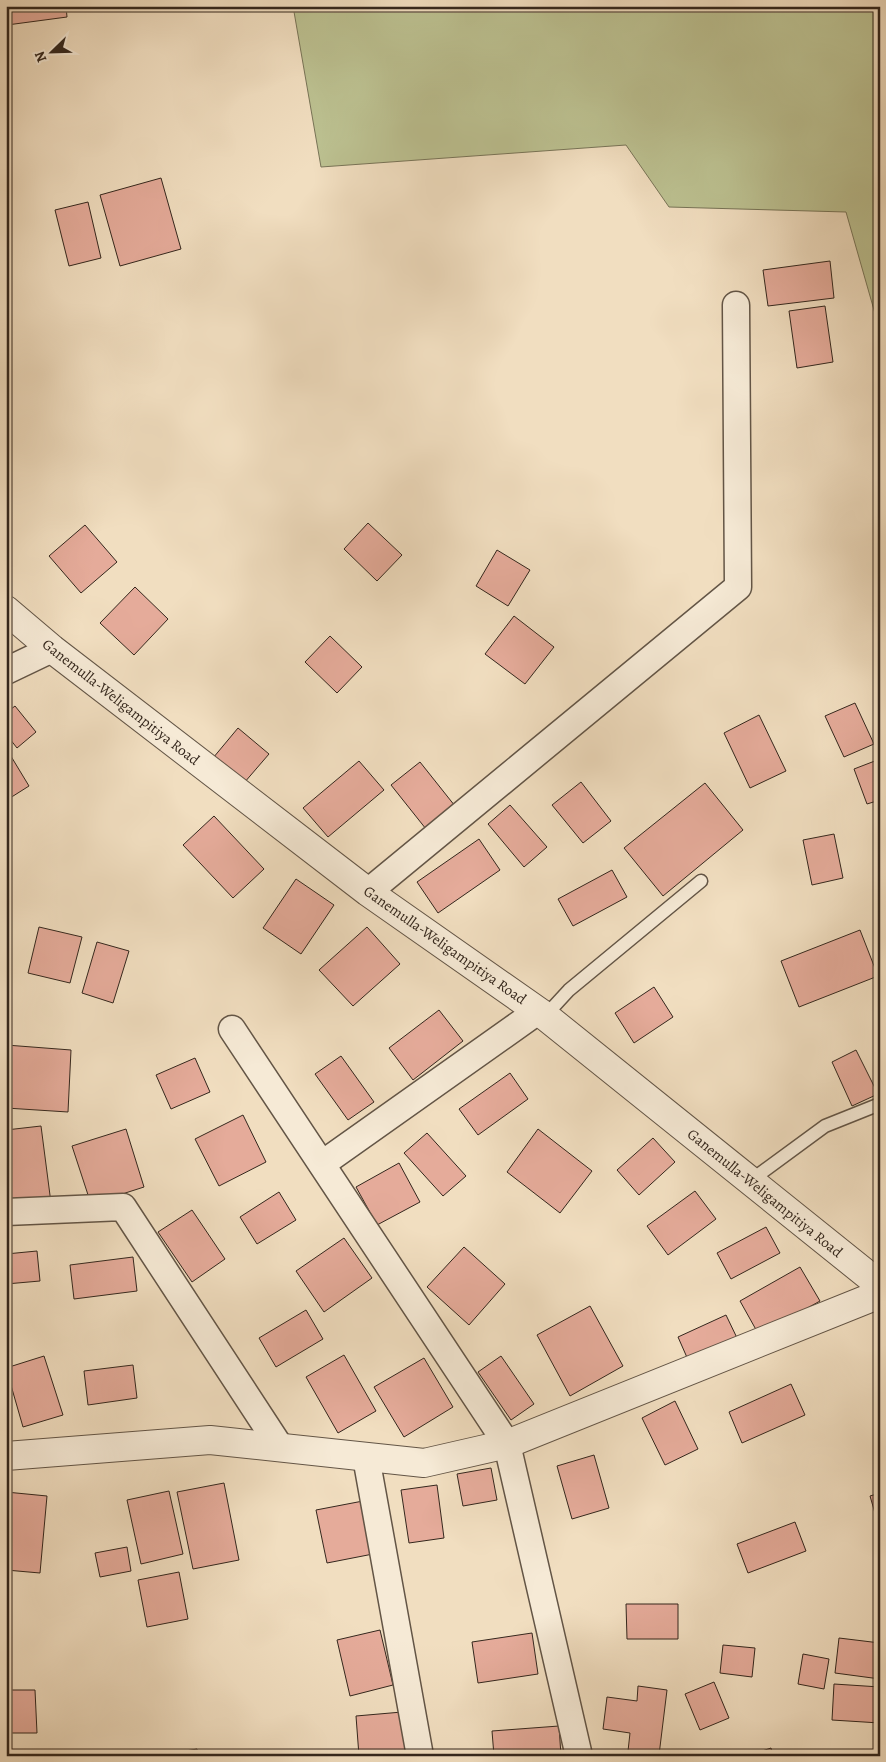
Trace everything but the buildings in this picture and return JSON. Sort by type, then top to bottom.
[{"type":"street","points":[[368,892],[738,587],[736,305]]},
{"type":"street","name":"Ganemulla-Weligampitiya Road","points":[[6,610],[52,649],[368,892],[542,1013],[880,1285]]},
{"type":"street","points":[[6,671],[52,649]]},
{"type":"street","points":[[322,1164],[542,1013]]},
{"type":"street","points":[[232,1029],[507,1444],[579,1756]]},
{"type":"street","points":[[6,1212],[123,1208],[280,1448]]},
{"type":"street","points":[[6,1456],[210,1440],[424,1463],[507,1444],[880,1294]]},
{"type":"street","points":[[366,1457],[420,1756]]},
{"type":"lane","points":[[542,1013],[701,881]]},
{"type":"lane","points":[[750,1181],[825,1126],[880,1104]]},
{"type":"green space","points":[[293,6],[880,6],[880,331],[846,212],[669,207],[626,145],[321,167]]}]
